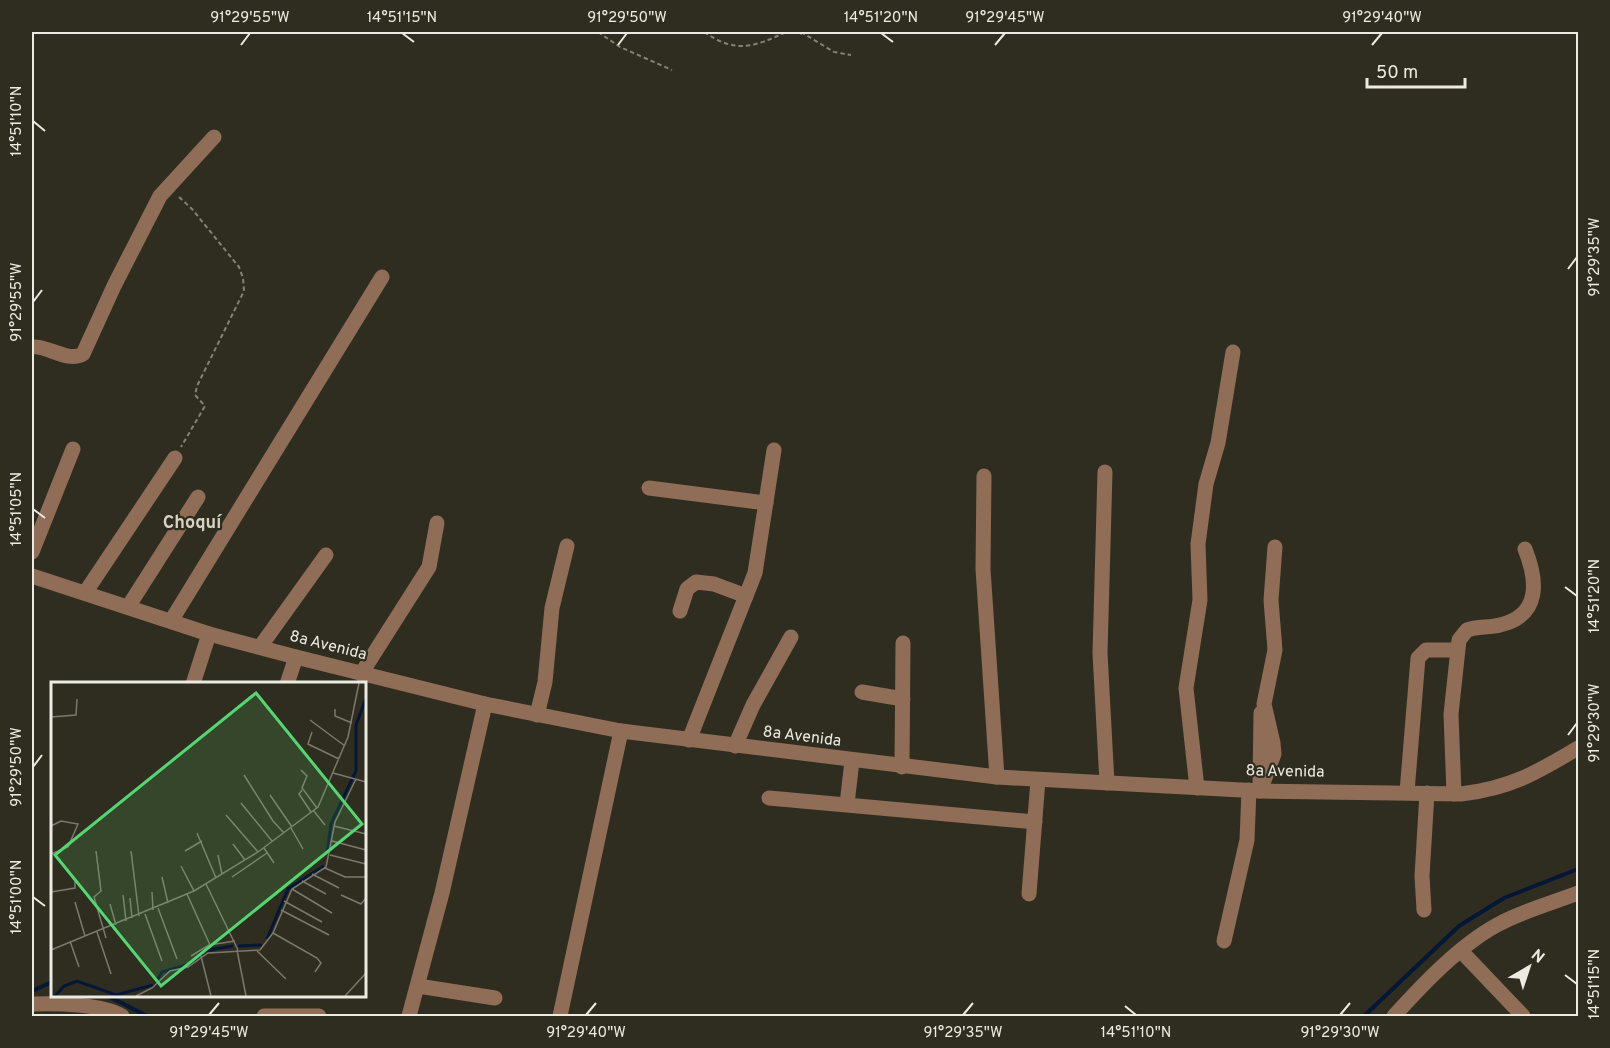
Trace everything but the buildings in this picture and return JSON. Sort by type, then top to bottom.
[{"type":"street","points":[[32,346],[71,357],[83,354],[114,286],[168,187],[214,137]]},
{"type":"street","points":[[171,621],[382,277]]},
{"type":"street","points":[[1197,788],[1185,688],[1200,600],[1198,543],[1206,484],[1218,442],[1233,352]]},
{"type":"street","points":[[32,552],[73,449]]},
{"type":"street","points":[[689,740],[755,573],[774,450]]},
{"type":"street","points":[[86,593],[175,458]]},
{"type":"street","points":[[1105,472],[1100,652],[1108,762],[1107,783]]},
{"type":"street","points":[[984,476],[984,577],[997,777]]},
{"type":"street","points":[[649,488],[766,503]]},
{"type":"street","points":[[128,607],[198,497]]},
{"type":"street","points":[[361,674],[429,567],[437,523]]},
{"type":"street","points":[[537,715],[545,682],[552,608],[567,546]]},
{"type":"street","points":[[1224,941],[1247,840],[1255,790],[1261,683],[1270,668],[1275,650],[1271,600],[1275,547]]},
{"type":"street","points":[[1454,794],[1451,714],[1459,640],[1467,630],[1508,623],[1530,602],[1534,595],[1535,578],[1525,549]]},
{"type":"street","points":[[260,647],[326,555]]},
{"type":"street","name":"8a Avenida","points":[[32,576],[209,634],[485,704],[621,731],[902,767],[1038,780],[1197,788],[1454,794],[1493,790],[1516,783],[1578,747]]},
{"type":"street","points":[[680,611],[687,589],[696,582],[714,584],[746,596]]},
{"type":"street","points":[[194,682],[209,634]]},
{"type":"street","points":[[735,746],[753,705],[791,637]]},
{"type":"street","points":[[902,767],[903,643]]},
{"type":"street","points":[[1407,792],[1418,658],[1426,650],[1457,650]]},
{"type":"street","points":[[288,682],[297,657]]},
{"type":"street","points":[[862,692],[903,699]]},
{"type":"street","points":[[409,1017],[485,704]]},
{"type":"street","points":[[560,1017],[621,731]]},
{"type":"street","points":[[847,804],[852,761]]},
{"type":"street","points":[[1029,894],[1038,780]]},
{"type":"street","points":[[1424,910],[1422,876],[1427,793]]},
{"type":"street","points":[[769,798],[1035,822]]},
{"type":"street","points":[[1396,1016],[1425,984],[1462,951],[1498,924],[1578,892]]},
{"type":"street","points":[[1462,951],[1523,1017]]},
{"type":"street","points":[[418,986],[495,998]]},
{"type":"street","points":[[32,1004],[54,1003],[106,1009],[122,1017]]},
{"type":"street","points":[[264,1016],[319,1017]]},
{"type":"path","points":[[598,32],[620,47],[672,70]]},
{"type":"path","points":[[704,32],[732,45],[756,46],[786,32]]},
{"type":"path","points":[[793,32],[807,35]]},
{"type":"path","points":[[801,32],[834,52],[851,55]]},
{"type":"path","points":[[168,187],[192,209],[239,267],[244,291],[197,386],[195,395],[204,406],[175,458]]},
{"type":"waterway","points":[[1364,1016],[1459,926],[1504,898],[1578,869]]},
{"type":"waterway","points":[[32,991],[51,982]]},
{"type":"waterway","points":[[110,997],[147,1016]]},
{"type":"district","name":"Choquí","points":[[192,523]]}]
